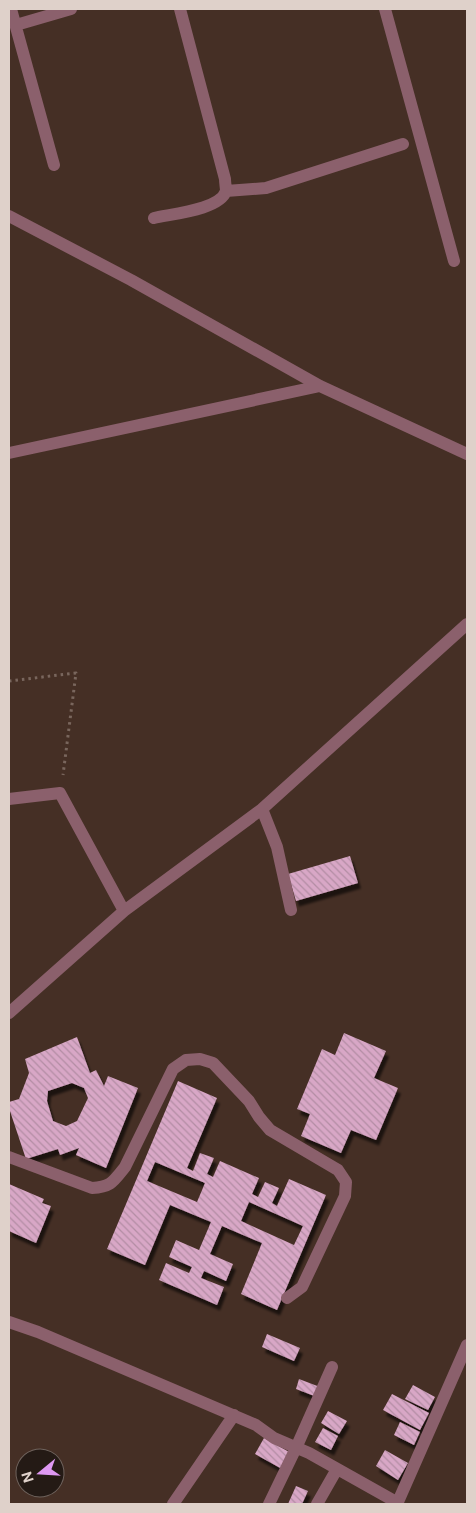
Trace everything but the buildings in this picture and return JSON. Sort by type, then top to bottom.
[{"type":"street","points":[[11,9],[54,165]]},
{"type":"street","points":[[16,25],[71,9]]},
{"type":"street","points":[[154,218],[211,206],[226,191],[225,179],[180,9]]},
{"type":"street","points":[[384,9],[454,261]]},
{"type":"street","points":[[226,191],[266,188],[403,144]]},
{"type":"street","points":[[9,216],[132,280],[320,386],[467,454]]},
{"type":"street","points":[[9,453],[320,386]]},
{"type":"street","points":[[9,1013],[124,911],[262,809],[467,624]]},
{"type":"street","points":[[9,799],[60,793],[124,911]]},
{"type":"street","points":[[262,809],[277,847],[291,910]]},
{"type":"street","points":[[9,1157],[92,1188],[104,1188],[114,1181],[124,1167],[173,1070],[186,1060],[200,1059],[213,1063],[249,1100],[259,1117],[270,1130],[338,1170],[346,1182],[345,1196],[302,1286],[286,1298]]},
{"type":"street","points":[[9,1322],[38,1332],[256,1425],[274,1438],[309,1453],[398,1503],[467,1345]]},
{"type":"street","points":[[269,1504],[332,1366]]},
{"type":"street","points":[[173,1504],[234,1415]]},
{"type":"street","points":[[317,1504],[337,1469]]},
{"type":"path","points":[[9,681],[76,673],[60,793]]}]
